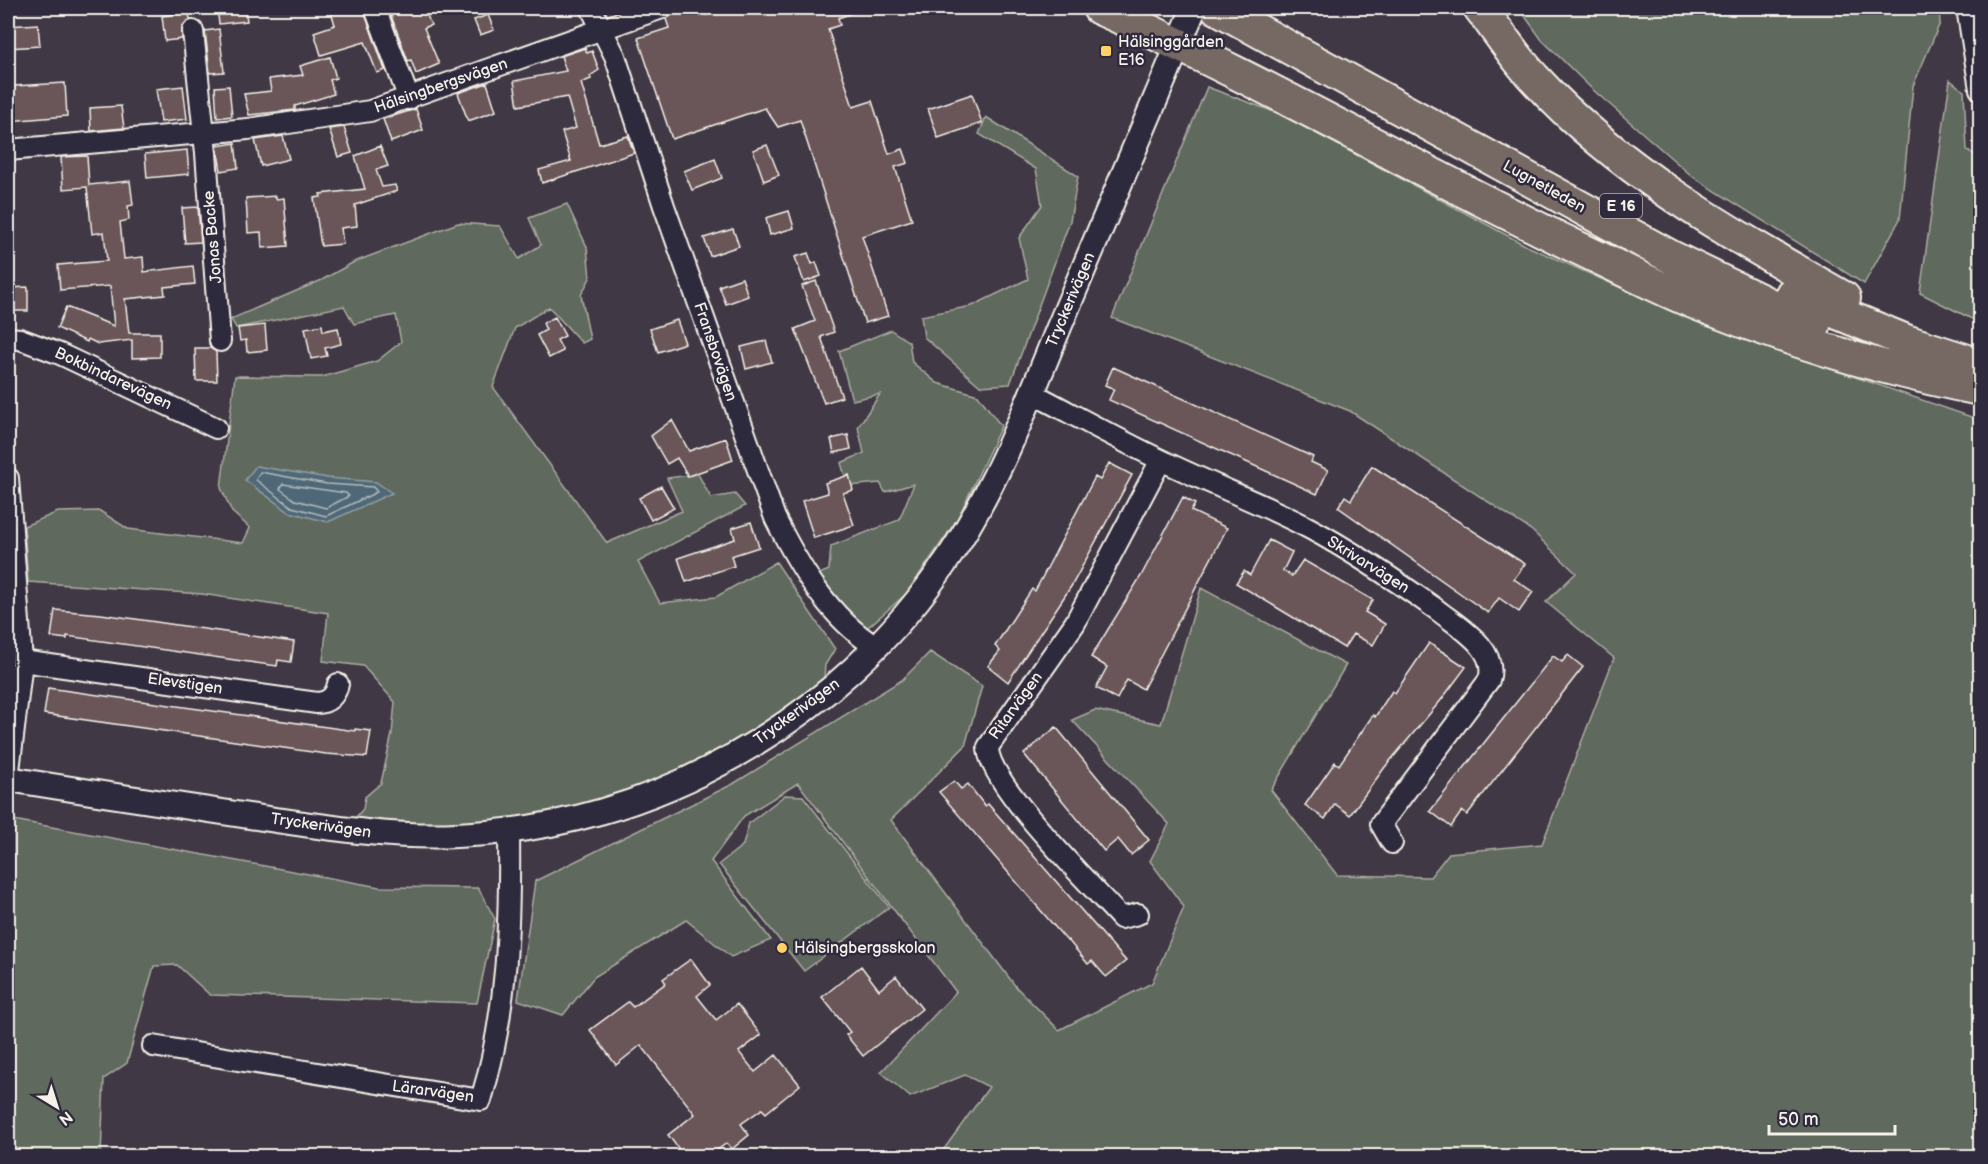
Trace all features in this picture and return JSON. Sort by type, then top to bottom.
[{"type":"highway","name":"E 16","points":[[1099,8],[1180,43],[1537,229],[1695,303],[1805,344],[1878,365],[1980,388]]},
{"type":"highway","name":"Lugnetleden","points":[[1217,8],[1270,20],[1743,271],[1840,316],[1980,365]]},
{"type":"highway","name":"E 16","points":[[1480,8],[1535,79],[1589,131],[1655,182],[1743,240],[1844,298],[1980,354]]},
{"type":"highway","name":"Lugnetleden","points":[[1270,20],[1735,290],[1835,335],[1980,388]]},
{"type":"street","points":[[375,8],[409,99]]},
{"type":"street","points":[[591,8],[602,30]]},
{"type":"street","name":"Hälsingbergsvägen","points":[[8,150],[204,133],[334,118],[377,109],[663,8]]},
{"type":"street","name":"Tryckerivägen","points":[[8,779],[361,832],[454,835],[509,830],[582,818],[623,807],[709,770],[799,713],[876,647],[913,606],[954,549],[993,478],[1032,393],[1194,8]]},
{"type":"street","points":[[1967,8],[1977,43],[1980,89]]},
{"type":"street","name":"Fransbovägen","points":[[602,30],[615,56],[664,206],[775,518],[794,556],[818,590],[858,636],[876,647]]},
{"type":"street","points":[[193,31],[204,133]]},
{"type":"street","name":"Jonas Backe","points":[[204,133],[220,340]]},
{"type":"street","name":"Bokbindarevägen","points":[[8,338],[20,339],[60,354],[216,428]]},
{"type":"street","name":"Skrivarvägen","points":[[1032,393],[1161,460],[1274,511],[1340,545],[1409,590],[1465,631],[1489,659],[1491,672],[1486,686],[1381,824],[1392,843]]},
{"type":"street","name":"Ritarvägen","points":[[1138,914],[1121,918],[1040,829],[994,770],[987,747],[1075,623],[1161,460]]},
{"type":"street","points":[[8,478],[22,661],[8,779]]},
{"type":"street","name":"Elevstigen","points":[[22,661],[317,704],[325,703],[336,692],[338,684]]},
{"type":"street","name":"Lärarvägen","points":[[153,1046],[481,1100],[493,1062],[508,955],[509,830]]},
{"type":"green space","points":[[1519,8],[1939,8],[1940,23],[1913,86],[1900,219],[1864,284],[1693,177],[1592,89],[1542,40]]},
{"type":"green space","points":[[1950,80],[1964,91],[1967,150],[1980,158],[1980,323],[1920,293]]},
{"type":"green space","points":[[1207,87],[1280,114],[1527,246],[1707,326],[1980,420],[1980,1156],[939,1156],[989,1087],[965,1075],[910,1097],[881,1072],[956,992],[798,783],[744,816],[711,861],[771,940],[731,957],[686,920],[594,977],[563,1015],[518,1000],[535,881],[733,784],[902,680],[930,652],[982,686],[965,746],[891,820],[1016,987],[1059,1030],[1152,983],[1184,907],[1150,861],[1169,824],[1072,720],[1095,710],[1161,724],[1201,588],[1346,665],[1271,790],[1337,875],[1430,877],[1449,853],[1542,844],[1614,658],[1546,602],[1576,573],[1531,530],[1350,411],[1112,318]]},
{"type":"green space","points":[[986,117],[1078,176],[1070,221],[1010,384],[980,386],[924,337],[921,316],[972,306],[1028,279],[1019,238],[1042,205],[1036,169],[979,134]]},
{"type":"green space","points":[[567,204],[587,247],[590,278],[581,295],[590,339],[582,343],[549,307],[515,328],[493,387],[607,543],[682,511],[667,478],[698,474],[711,498],[735,494],[745,506],[638,562],[660,603],[716,597],[776,562],[835,649],[825,665],[824,679],[787,718],[640,793],[515,823],[349,825],[363,809],[365,797],[381,783],[392,734],[395,702],[363,666],[323,661],[328,613],[202,594],[28,582],[24,526],[58,512],[100,511],[128,529],[243,543],[250,528],[232,512],[221,488],[235,376],[322,377],[377,361],[401,342],[396,315],[354,324],[344,306],[236,328],[231,319],[322,280],[354,262],[458,223],[500,226],[519,259],[541,245],[529,218]]},
{"type":"green space","points":[[891,330],[909,342],[912,362],[937,383],[978,395],[1001,426],[957,520],[906,594],[867,628],[844,615],[812,577],[829,570],[831,546],[899,520],[914,484],[885,492],[880,483],[848,486],[841,463],[864,453],[858,427],[880,394],[852,400],[839,351]]},
{"type":"green space","points":[[785,795],[803,796],[889,907],[804,971],[719,864],[743,845],[749,823]]},
{"type":"green space","points":[[8,819],[379,887],[478,888],[495,919],[477,1003],[210,995],[177,965],[154,966],[127,1063],[104,1079],[101,1156],[8,1156]]},
{"type":"green space","points":[[765,1149],[776,1150],[783,1156],[757,1156]]},
{"type":"water","points":[[256,466],[328,478],[376,482],[392,493],[328,522],[289,512],[245,480]]},
{"type":"building","points":[[217,8],[245,8],[247,21],[219,24]]},
{"type":"building","points":[[330,8],[363,8],[385,70],[377,73],[365,42],[321,55],[314,32],[335,25]]},
{"type":"building","points":[[403,8],[424,8],[431,25],[424,28],[439,64],[416,74],[411,60],[408,61],[390,13]]},
{"type":"building","points":[[688,8],[703,8],[706,15],[729,8],[861,8],[861,10],[838,18],[840,25],[828,29],[853,107],[872,101],[889,154],[903,149],[908,163],[895,167],[912,220],[862,236],[888,316],[865,323],[800,120],[778,127],[765,108],[672,139],[638,38],[669,28],[666,19],[673,13]]},
{"type":"building","points":[[189,12],[190,20],[182,27],[182,39],[165,41],[162,16]]},
{"type":"building","points":[[488,15],[494,30],[480,35],[474,20]]},
{"type":"building","points":[[38,24],[40,46],[8,48],[8,26]]},
{"type":"building","points":[[219,29],[224,72],[210,73],[205,31]]},
{"type":"building","points":[[585,48],[587,53],[592,51],[599,70],[590,76],[591,79],[581,83],[599,144],[628,136],[634,153],[542,183],[539,170],[571,161],[562,132],[576,128],[567,97],[518,106],[514,81],[566,71],[561,56]]},
{"type":"building","points":[[330,57],[336,78],[330,80],[334,94],[295,106],[295,110],[249,115],[244,94],[271,91],[269,79],[303,75],[300,66]]},
{"type":"building","points":[[65,83],[67,116],[8,121],[8,101],[15,101],[14,86]]},
{"type":"building","points":[[487,83],[496,111],[468,121],[458,93]]},
{"type":"building","points":[[183,86],[187,119],[161,122],[156,89]]},
{"type":"building","points":[[229,86],[232,116],[217,118],[215,87]]},
{"type":"building","points":[[972,94],[982,123],[938,138],[928,109]]},
{"type":"building","points":[[121,106],[124,128],[91,131],[90,108]]},
{"type":"building","points":[[416,109],[423,130],[391,142],[383,119]]},
{"type":"building","points":[[344,127],[352,153],[338,157],[329,129]]},
{"type":"building","points":[[283,136],[289,159],[261,166],[255,140]]},
{"type":"building","points":[[235,143],[238,168],[221,171],[217,146]]},
{"type":"building","points":[[767,145],[779,175],[764,181],[753,150]]},
{"type":"building","points":[[380,146],[388,166],[376,170],[382,187],[395,185],[397,191],[355,205],[357,226],[341,228],[343,244],[321,246],[314,198],[321,197],[320,194],[365,189],[355,156]]},
{"type":"building","points":[[187,150],[189,174],[147,178],[145,154]]},
{"type":"building","points":[[87,156],[89,185],[130,181],[133,205],[128,206],[129,220],[120,222],[124,259],[143,257],[144,272],[193,266],[195,284],[164,287],[165,295],[125,299],[129,333],[160,333],[160,357],[132,358],[132,340],[98,344],[88,339],[87,342],[57,328],[66,307],[114,326],[110,286],[60,290],[58,265],[107,261],[104,232],[92,234],[87,187],[63,189],[61,157]]},
{"type":"building","points":[[715,159],[722,178],[692,190],[684,171]]},
{"type":"building","points":[[276,196],[276,199],[284,198],[288,246],[262,248],[261,232],[248,233],[246,198]]},
{"type":"building","points":[[198,207],[201,242],[185,243],[182,208]]},
{"type":"building","points":[[789,211],[794,228],[770,235],[766,218]]},
{"type":"building","points":[[733,229],[739,246],[710,256],[704,238]]},
{"type":"building","points":[[808,253],[812,264],[816,262],[821,276],[804,282],[795,257]]},
{"type":"building","points":[[742,278],[748,296],[726,304],[719,286]]},
{"type":"building","points":[[816,281],[834,332],[821,337],[842,397],[824,403],[795,329],[815,321],[802,286]]},
{"type":"building","points":[[28,287],[28,311],[8,311],[8,288]]},
{"type":"building","points":[[555,317],[565,336],[557,340],[563,351],[549,358],[537,335],[546,330],[543,323]]},
{"type":"building","points":[[677,320],[685,343],[658,352],[650,329]]},
{"type":"building","points":[[265,325],[267,350],[247,352],[246,340],[240,341],[238,328]]},
{"type":"building","points":[[322,325],[323,331],[338,328],[341,344],[325,348],[327,356],[311,359],[305,328]]},
{"type":"building","points":[[766,341],[772,362],[746,369],[741,347]]},
{"type":"building","points":[[195,348],[210,348],[216,352],[217,381],[196,381]]},
{"type":"building","points":[[1113,367],[1313,457],[1311,462],[1328,470],[1317,494],[1109,400],[1114,389],[1105,385]]},
{"type":"building","points":[[672,420],[689,451],[726,438],[733,460],[688,476],[677,458],[667,464],[651,436]]},
{"type":"building","points":[[848,435],[851,449],[834,453],[831,439]]},
{"type":"building","points":[[1109,463],[1132,475],[1072,585],[1008,682],[988,666],[1000,651],[995,646],[1032,589],[1035,591],[1095,477],[1100,480]]},
{"type":"building","points":[[1372,466],[1525,564],[1514,579],[1533,592],[1519,612],[1499,598],[1488,613],[1338,507],[1345,496],[1351,500]]},
{"type":"building","points":[[849,475],[853,490],[843,493],[854,525],[814,538],[802,501],[828,493],[825,483]]},
{"type":"building","points":[[661,486],[674,508],[651,520],[639,498]]},
{"type":"building","points":[[1183,497],[1195,504],[1191,511],[1227,528],[1143,689],[1127,680],[1117,699],[1096,688],[1107,667],[1091,657],[1141,576]]},
{"type":"building","points":[[751,522],[759,547],[731,556],[734,566],[686,582],[678,558],[735,539],[732,528]]},
{"type":"building","points":[[1269,540],[1292,552],[1283,571],[1292,576],[1303,560],[1373,600],[1365,612],[1385,624],[1373,645],[1353,634],[1344,648],[1236,583],[1244,571],[1250,575]]},
{"type":"building","points":[[55,610],[101,614],[294,642],[291,662],[278,660],[277,666],[67,636],[67,639],[51,637]]},
{"type":"building","points":[[1429,643],[1466,667],[1385,767],[1350,815],[1335,804],[1325,819],[1305,805],[1335,762],[1339,765],[1392,691],[1395,693]]},
{"type":"building","points":[[1568,655],[1583,667],[1467,815],[1462,811],[1451,827],[1430,811],[1553,656],[1562,662]]},
{"type":"building","points":[[48,688],[355,731],[355,729],[371,731],[367,757],[326,754],[44,714]]},
{"type":"building","points":[[1056,727],[1149,840],[1131,855],[1118,839],[1104,851],[1024,754]]},
{"type":"building","points":[[954,781],[961,789],[968,784],[985,806],[988,804],[1126,961],[1106,977],[1092,961],[1088,964],[939,792]]},
{"type":"building","points":[[691,959],[710,985],[697,996],[716,1020],[737,1004],[761,1035],[739,1052],[755,1072],[776,1055],[800,1085],[766,1113],[762,1109],[741,1124],[749,1135],[732,1149],[727,1143],[709,1156],[684,1156],[668,1135],[695,1114],[641,1045],[616,1065],[590,1030],[628,1002],[633,1007],[666,983],[663,979]]},
{"type":"building","points":[[861,966],[879,990],[896,976],[922,1009],[863,1056],[846,1035],[850,1032],[822,997]]},
{"type":"place","name":"Hälsinggården E16","points":[[1106,51]]},
{"type":"place","name":"Hälsingbergsskolan","points":[[782,948]]}]
